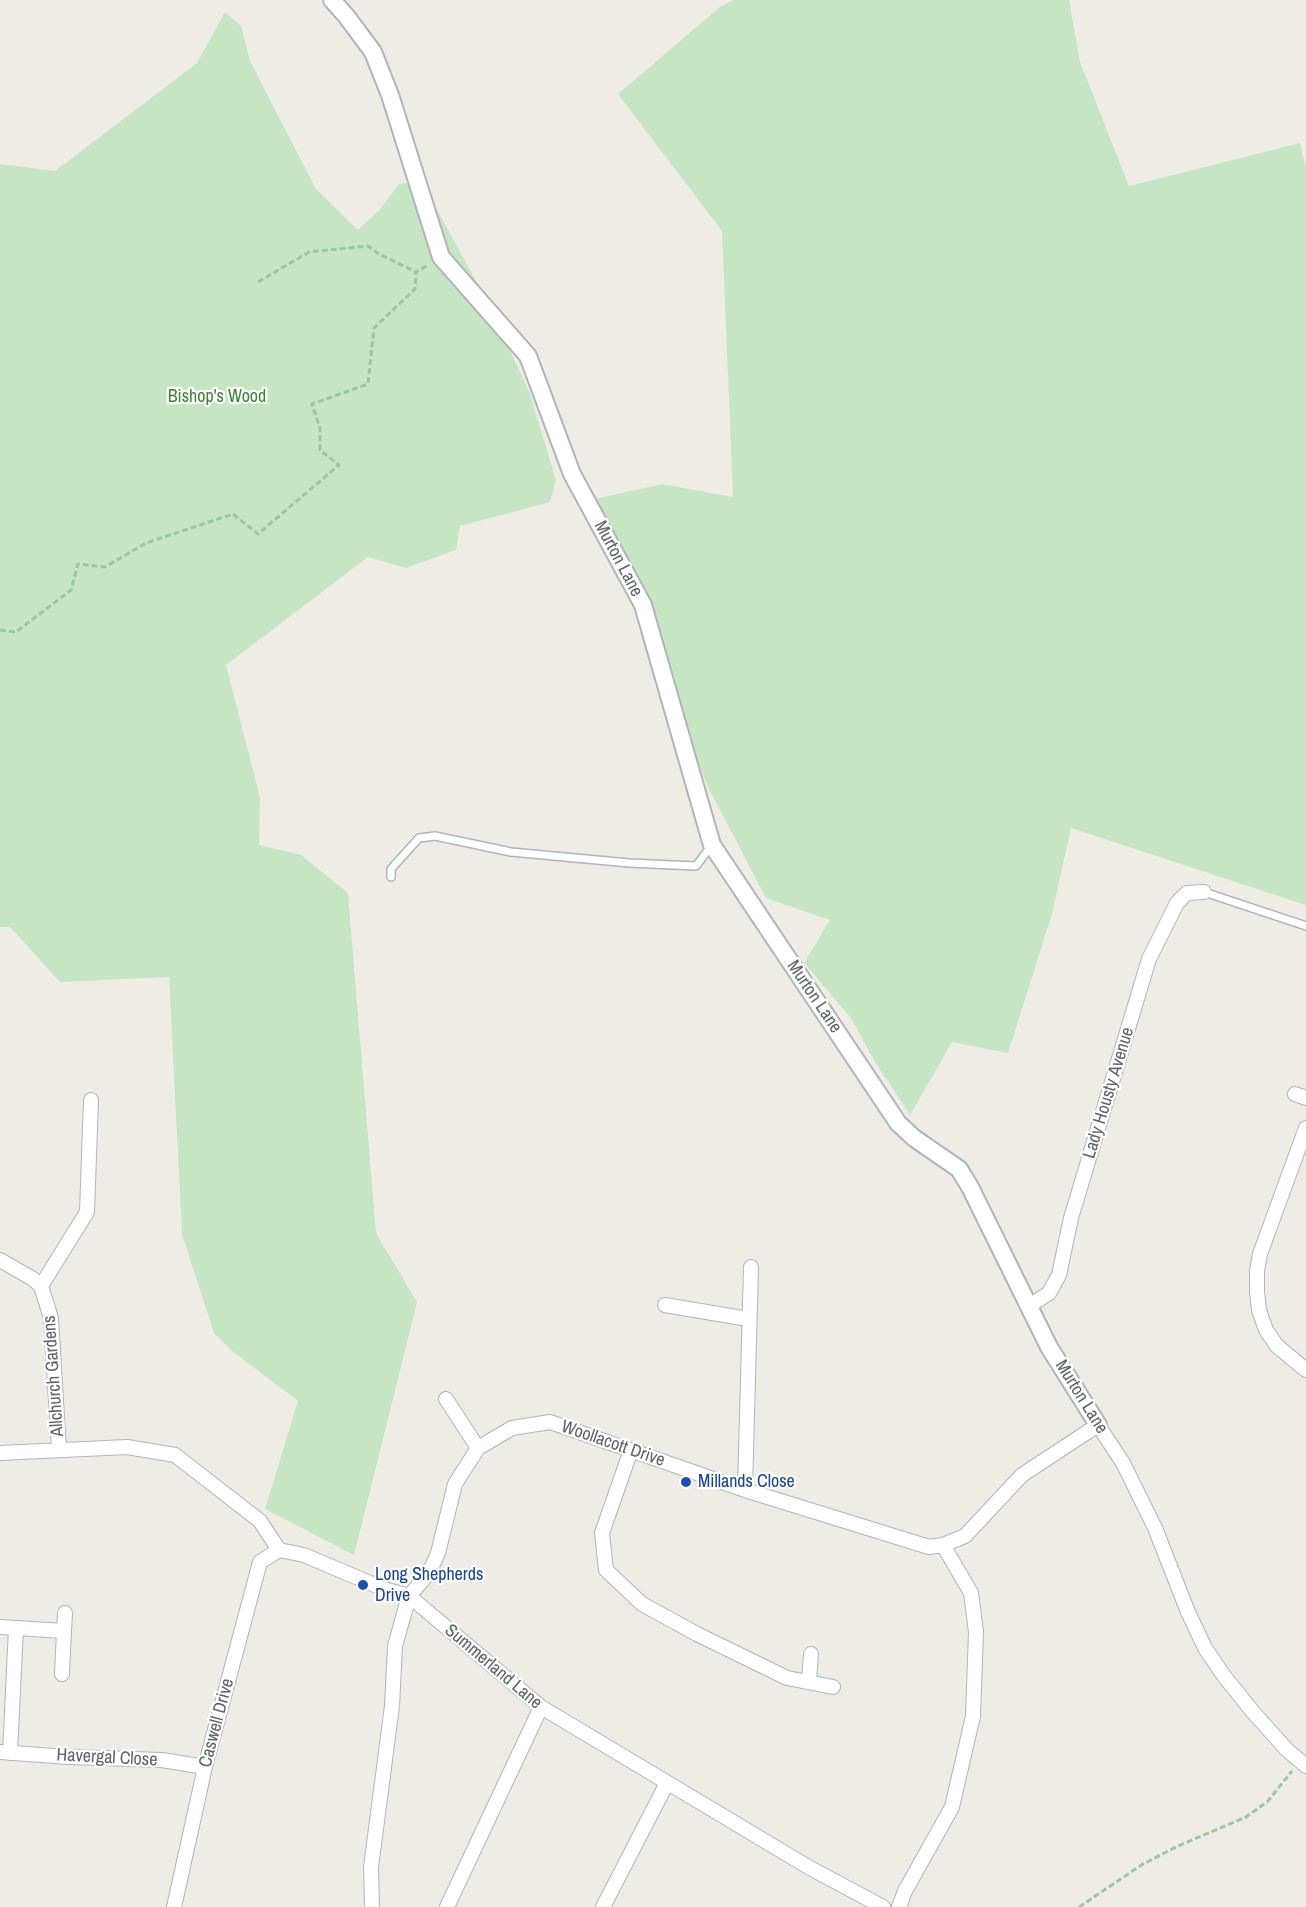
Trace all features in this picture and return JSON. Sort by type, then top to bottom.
[{"type":"street","name":"Murton Lane","points":[[332,0],[348,17],[373,52],[390,95],[441,257],[528,356],[572,474],[643,605],[712,845],[898,1123],[914,1138],[959,1169],[1049,1347],[1123,1463],[1155,1528],[1188,1612],[1205,1648],[1253,1712],[1287,1750],[1303,1764]]},
{"type":"street","name":"Lady Housty Avenue","points":[[1029,1306],[1049,1293],[1059,1275],[1071,1218],[1149,959],[1177,903],[1187,893],[1204,892]]},
{"type":"street","points":[[0,1260],[41,1286],[87,1212],[91,1100]]},
{"type":"street","points":[[1306,1128],[1260,1254],[1257,1292],[1259,1310],[1266,1330],[1277,1346],[1306,1370]]},
{"type":"street","points":[[745,1490],[751,1267]]},
{"type":"street","name":"Allchurch Gardens","points":[[41,1286],[51,1318],[59,1450]]},
{"type":"street","points":[[665,1305],[748,1319]]},
{"type":"street","points":[[446,1399],[478,1448]]},
{"type":"street","name":"Woollacott Drive","points":[[408,1596],[429,1573],[438,1553],[455,1484],[478,1448],[512,1428],[550,1422],[745,1490],[929,1547],[943,1545]]},
{"type":"street","points":[[899,1907],[905,1891],[952,1807],[973,1716],[976,1632],[971,1593],[943,1545],[965,1536],[1022,1475],[1098,1425]]},
{"type":"street","points":[[0,1453],[127,1447],[175,1455],[260,1521],[279,1551]]},
{"type":"street","points":[[631,1450],[602,1533],[606,1570],[642,1604],[697,1634],[788,1678],[833,1687]]},
{"type":"street","name":"Summerland Lane","points":[[279,1551],[304,1555],[384,1589],[408,1596],[541,1707],[810,1868],[883,1907]]},
{"type":"street","name":"Caswell Drive","points":[[174,1907],[205,1767],[260,1562],[279,1551]]},
{"type":"street","points":[[372,1907],[371,1867],[392,1706],[395,1646],[408,1596]]},
{"type":"street","points":[[62,1674],[65,1612]]},
{"type":"street","points":[[0,1627],[64,1631]]},
{"type":"street","name":"Havergal Close","points":[[16,1628],[5,1753],[162,1760],[205,1767]]},
{"type":"street","points":[[809,1681],[811,1654]]},
{"type":"street","points":[[447,1907],[541,1707]]},
{"type":"street","points":[[603,1907],[667,1783]]},
{"type":"lane","points":[[391,877],[391,869],[419,838],[435,836],[511,852],[629,863],[696,866],[712,845]]},
{"type":"lane","points":[[1204,892],[1306,926]]},
{"type":"path","points":[[258,282],[309,252],[368,246],[416,272]]},
{"type":"path","points":[[416,272],[441,257]]},
{"type":"path","points":[[0,630],[16,632],[71,590],[78,564],[105,567],[146,543],[232,514],[258,534],[339,465],[320,450],[320,428],[312,404],[368,384],[374,328],[415,289],[416,272]]},
{"type":"path","points":[[1079,1907],[1143,1864],[1178,1846],[1246,1817],[1268,1801],[1303,1764]]},
{"type":"green space","points":[[734,0],[1069,0],[1080,62],[1129,186],[1300,143],[1306,169],[1306,905],[1071,828],[1052,914],[1008,1053],[952,1042],[910,1115],[875,1062],[851,1018],[804,963],[830,920],[766,898],[709,789],[691,746],[668,657],[649,601],[595,499],[662,484],[733,497],[722,231],[618,94],[721,6]]},
{"type":"green space","name":"Bishop's Wood","points":[[225,12],[241,26],[250,61],[316,189],[358,230],[381,208],[399,184],[422,182],[483,294],[529,391],[556,480],[550,502],[460,526],[456,550],[406,568],[368,557],[226,665],[260,798],[259,845],[301,855],[348,893],[376,1233],[417,1302],[354,1555],[265,1509],[298,1401],[232,1351],[214,1333],[182,1234],[169,977],[60,982],[10,927],[0,927],[0,164],[55,171],[197,63]]},
{"type":"place","name":"Millands Close","points":[[686,1482]]},
{"type":"place","name":"Long Shepherds Drive","points":[[363,1585]]}]
